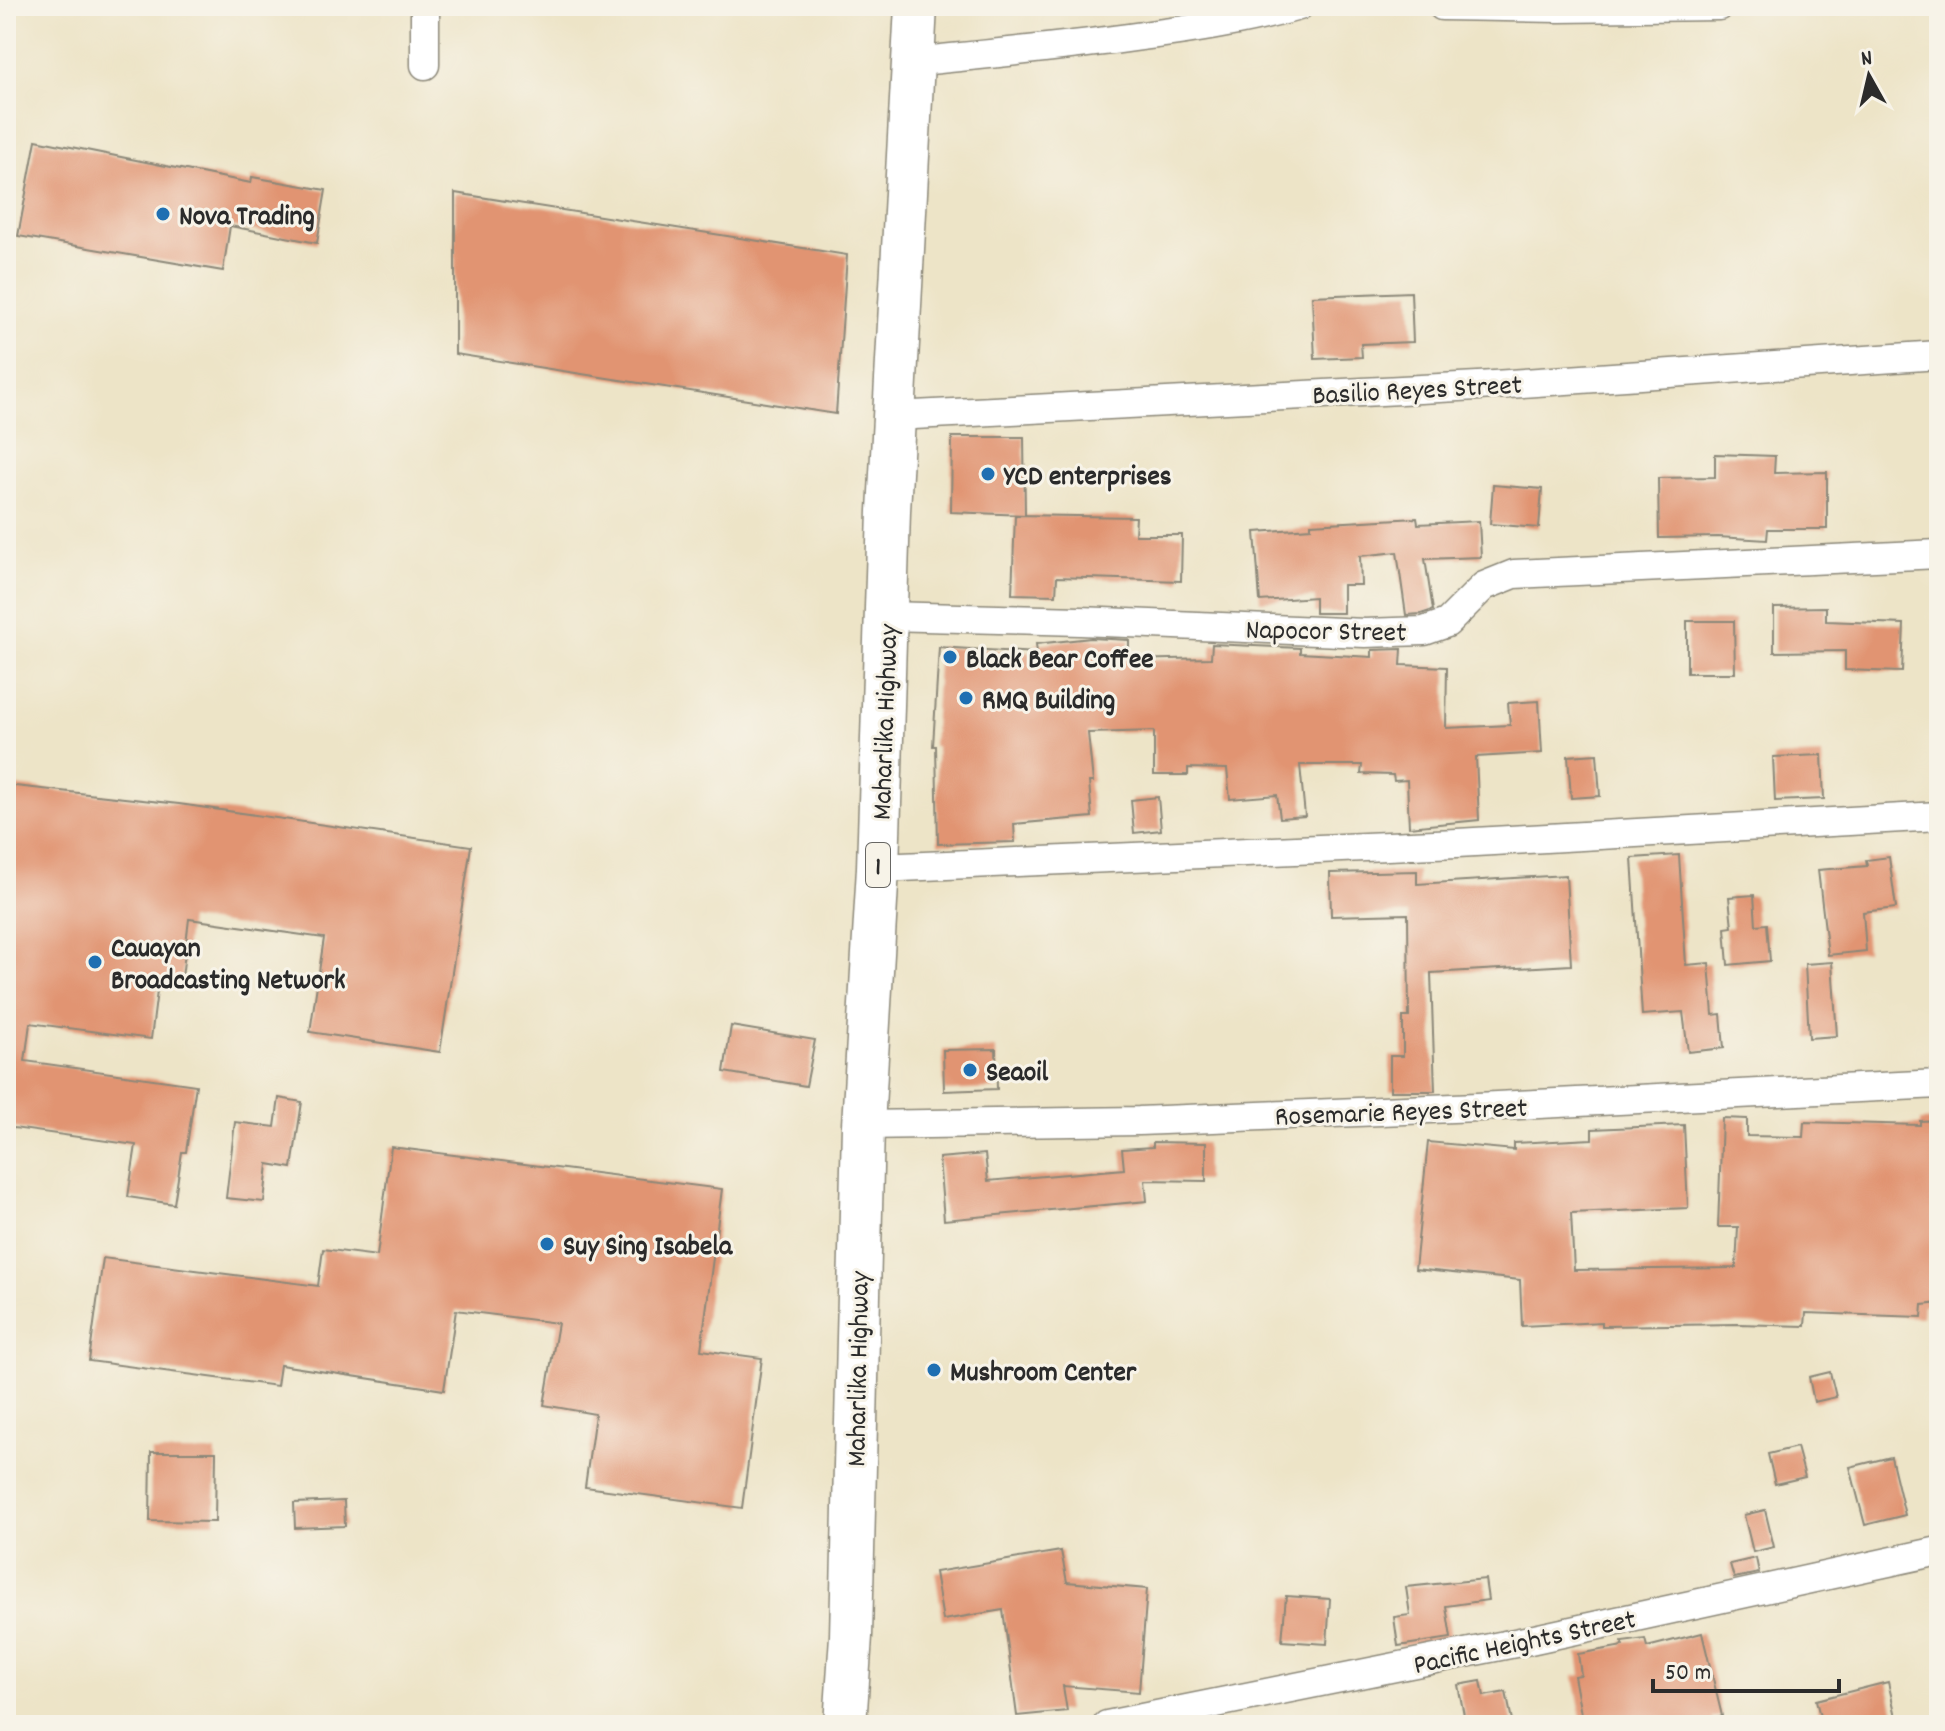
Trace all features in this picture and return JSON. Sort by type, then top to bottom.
[{"type":"highway","name":"Maharlika Highway","points":[[845,1725],[851,1636],[863,1125],[878,868],[894,416],[916,6]]},
{"type":"street","points":[[425,6],[425,65]]},
{"type":"street","points":[[911,62],[1067,47],[1260,17],[1299,6]]},
{"type":"street","points":[[1442,6],[1719,6]]},
{"type":"street","name":"Basilio Reyes Street","points":[[894,416],[1478,386],[1939,355]]},
{"type":"street","name":"Napocor Street","points":[[886,616],[1365,633],[1424,631],[1447,623],[1484,586],[1514,574],[1939,554]]},
{"type":"street","points":[[878,868],[1411,845],[1939,816]]},
{"type":"street","name":"Rosemarie Reyes Street","points":[[863,1125],[1139,1121],[1939,1084]]},
{"type":"street","name":"Pacific Heights Street","points":[[1107,1725],[1530,1640],[1939,1551]]},
{"type":"building","points":[[36,140],[251,183],[252,177],[326,190],[317,243],[230,226],[223,271],[18,236]]},
{"type":"building","points":[[455,193],[847,255],[836,414],[455,354]]},
{"type":"building","points":[[1411,292],[1413,342],[1361,344],[1362,357],[1315,359],[1312,296]]},
{"type":"building","name":"YCD enterprises","points":[[952,437],[1024,437],[1025,515],[951,512]]},
{"type":"building","points":[[1715,454],[1775,456],[1774,473],[1827,472],[1827,529],[1768,529],[1767,540],[1659,538],[1658,478],[1715,477]]},
{"type":"building","points":[[1493,485],[1542,489],[1539,528],[1490,524]]},
{"type":"building","points":[[1015,515],[1136,517],[1135,535],[1182,535],[1181,581],[1057,577],[1056,595],[1012,594]]},
{"type":"building","points":[[1417,518],[1418,524],[1479,521],[1481,557],[1425,559],[1433,610],[1406,615],[1397,552],[1360,556],[1361,585],[1343,585],[1343,613],[1315,613],[1315,597],[1260,601],[1255,532],[1311,528],[1311,524]]},
{"type":"building","points":[[1826,607],[1826,621],[1904,624],[1902,672],[1845,670],[1845,651],[1774,652],[1774,608]]},
{"type":"building","points":[[1687,621],[1734,621],[1735,673],[1687,673]]},
{"type":"building","points":[[1091,638],[1129,640],[1129,660],[1211,658],[1212,644],[1300,648],[1300,653],[1372,657],[1372,650],[1402,649],[1401,665],[1447,667],[1446,728],[1510,725],[1508,703],[1539,701],[1542,753],[1476,757],[1479,820],[1409,827],[1407,780],[1394,781],[1393,775],[1361,774],[1362,765],[1300,765],[1305,816],[1280,818],[1277,795],[1230,799],[1227,769],[1188,768],[1188,775],[1154,775],[1154,731],[1088,733],[1093,782],[1089,782],[1092,817],[1014,824],[1015,842],[938,844],[936,746],[933,746],[939,647],[1037,653],[1036,644]]},
{"type":"building","points":[[1597,754],[1600,796],[1571,798],[1568,756]]},
{"type":"building","points":[[1822,755],[1824,799],[1775,801],[1773,757]]},
{"type":"building","points":[[6,785],[179,804],[471,846],[440,1052],[310,1032],[324,938],[189,919],[181,986],[158,983],[151,1039],[30,1023],[25,1061],[196,1085],[174,1204],[128,1197],[136,1145],[6,1127]]},
{"type":"building","points":[[1158,797],[1161,830],[1134,833],[1131,800]]},
{"type":"building","points":[[1679,855],[1686,965],[1709,963],[1713,1015],[1721,1014],[1724,1048],[1688,1052],[1683,1012],[1642,1015],[1632,858]]},
{"type":"building","points":[[1889,857],[1896,908],[1863,912],[1866,951],[1828,955],[1818,870],[1867,866],[1866,860]]},
{"type":"building","points":[[1417,871],[1417,884],[1566,875],[1571,965],[1431,973],[1435,1091],[1390,1091],[1390,1056],[1403,1056],[1403,1017],[1409,1017],[1408,914],[1331,916],[1330,873]]},
{"type":"building","points":[[1754,895],[1756,925],[1767,924],[1770,961],[1728,965],[1725,928],[1732,927],[1729,897]]},
{"type":"building","points":[[1832,962],[1837,1036],[1809,1038],[1805,964]]},
{"type":"building","points":[[731,1026],[815,1040],[806,1086],[724,1072]]},
{"type":"building","name":"Seaoil","points":[[996,1049],[997,1089],[944,1091],[943,1050]]},
{"type":"building","points":[[279,1098],[302,1102],[292,1168],[268,1164],[264,1202],[226,1198],[235,1122],[275,1127]]},
{"type":"building","points":[[1722,1118],[1747,1119],[1747,1136],[1803,1137],[1804,1122],[1920,1125],[1920,1121],[1939,1120],[1939,1303],[1923,1305],[1922,1317],[1806,1313],[1805,1326],[1602,1326],[1602,1322],[1522,1326],[1520,1280],[1415,1269],[1428,1142],[1514,1150],[1514,1143],[1592,1139],[1592,1129],[1684,1125],[1688,1208],[1571,1213],[1574,1270],[1736,1268],[1738,1227],[1718,1227]]},
{"type":"building","points":[[1153,1142],[1206,1143],[1206,1181],[1145,1180],[1147,1201],[944,1220],[939,1158],[985,1154],[988,1181],[1124,1169],[1122,1149],[1153,1147]]},
{"type":"building","points":[[391,1147],[722,1189],[701,1350],[762,1358],[742,1508],[585,1487],[595,1414],[544,1405],[558,1323],[456,1310],[444,1390],[280,1365],[277,1386],[89,1361],[103,1258],[318,1286],[323,1249],[377,1256]]},
{"type":"building","points":[[1830,1372],[1836,1397],[1814,1402],[1809,1377]]},
{"type":"building","points":[[1797,1447],[1805,1477],[1775,1484],[1768,1454]]},
{"type":"building","points":[[151,1452],[216,1452],[215,1522],[150,1521]]},
{"type":"building","points":[[1891,1457],[1905,1515],[1865,1525],[1850,1467]]},
{"type":"building","points":[[344,1501],[345,1526],[295,1528],[294,1503]]},
{"type":"building","points":[[1765,1510],[1774,1547],[1753,1552],[1744,1515]]},
{"type":"building","points":[[1061,1551],[1067,1582],[1147,1589],[1139,1692],[1063,1686],[1067,1711],[1017,1716],[1003,1610],[943,1620],[935,1572]]},
{"type":"building","points":[[1756,1558],[1759,1573],[1734,1578],[1730,1564]]},
{"type":"building","points":[[1485,1579],[1488,1600],[1446,1606],[1451,1638],[1398,1646],[1394,1617],[1410,1615],[1406,1587]]},
{"type":"building","points":[[1286,1596],[1330,1599],[1327,1644],[1282,1641]]},
{"type":"building","points":[[1702,1633],[1722,1716],[1712,1718],[1714,1725],[1583,1725],[1574,1676],[1581,1675],[1578,1654],[1645,1639],[1647,1647]]},
{"type":"building","points":[[1481,1681],[1484,1696],[1506,1692],[1513,1725],[1466,1725],[1458,1685]]},
{"type":"building","points":[[1888,1682],[1898,1725],[1822,1725],[1816,1700]]},
{"type":"place","name":"Nova Trading","points":[[163,214]]},
{"type":"place","name":"YCD enterprises","points":[[988,474]]},
{"type":"place","name":"Black Bear Coffee","points":[[950,657]]},
{"type":"place","name":"RMQ Building","points":[[966,698]]},
{"type":"place","name":"Cauayan Broadcasting Network","points":[[95,962]]},
{"type":"place","name":"Seaoil","points":[[970,1070]]},
{"type":"place","name":"Suy Sing Isabela","points":[[547,1244]]},
{"type":"place","name":"Mushroom Center","points":[[934,1370]]}]
